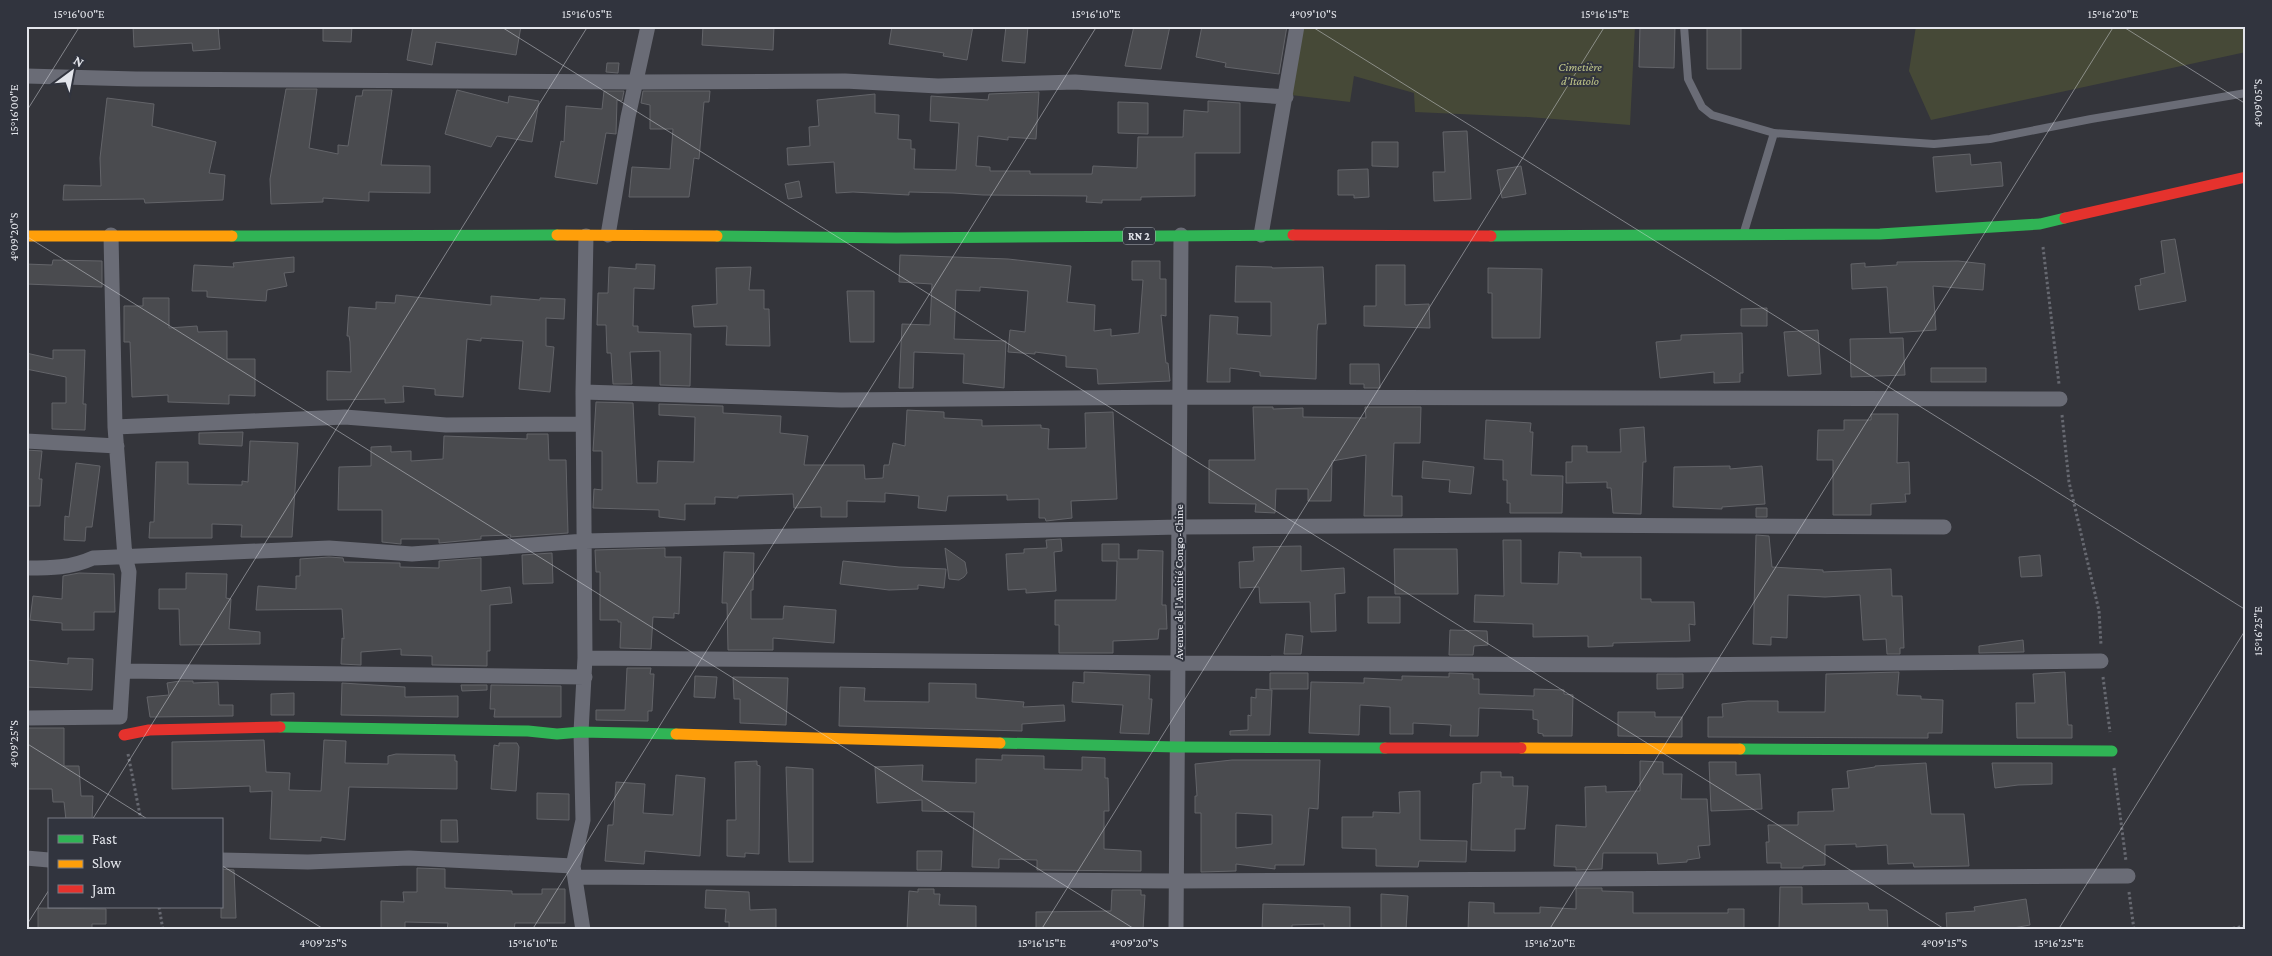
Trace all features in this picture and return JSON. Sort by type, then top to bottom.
[{"type":"main road","name":"RN 2","points":[[26,236],[608,235],[896,238],[1181,235],[1446,237],[1645,234],[1743,236],[1880,234],[2040,224],[2246,178]]},
{"type":"main road","points":[[124,735],[149,730],[282,727],[528,731],[558,734],[581,732],[1177,747],[2112,751]]},
{"type":"street","points":[[608,235],[635,82],[648,26]]},
{"type":"street","points":[[1261,235],[1297,26]]},
{"type":"street","points":[[26,76],[136,79],[635,82],[845,81],[975,86],[1075,82],[1286,97]]},
{"type":"street","points":[[26,718],[120,717],[129,572],[125,558],[115,427],[111,235]]},
{"type":"street","name":"Avenue de l'Amitié Congo-Chine","points":[[1176,930],[1181,235]]},
{"type":"street","points":[[583,930],[574,871],[583,820],[581,732],[585,658],[585,542],[582,424],[586,236]]},
{"type":"street","points":[[583,392],[841,400],[1180,397],[2060,399]]},
{"type":"street","points":[[115,427],[345,418],[446,424],[582,424]]},
{"type":"street","points":[[26,441],[117,446]]},
{"type":"street","points":[[26,568],[61,568],[79,564],[93,558],[329,548],[412,554],[585,542],[1179,527],[1536,525],[1944,527]]},
{"type":"street","points":[[585,658],[1676,665],[2102,661]]},
{"type":"street","points":[[124,671],[584,677]]},
{"type":"street","points":[[26,858],[48,860]]},
{"type":"street","points":[[222,860],[308,862],[409,858],[574,871],[1176,881],[2128,876]]},
{"type":"lane","points":[[1684,26],[1688,79],[1702,107],[1712,114],[1774,133],[1934,144],[1990,140],[2090,120],[2246,93]]},
{"type":"lane","points":[[1743,236],[1774,133]]},
{"type":"path","points":[[2040,224],[2069,482],[2099,611],[2102,661],[2134,930]]},
{"type":"path","points":[[124,735],[141,818]]},
{"type":"path","points":[[158,908],[163,930]]},
{"type":"path","points":[[2222,930],[2246,926]]},
{"type":"green space","name":"Cimetière d'Itatolo","points":[[1303,26],[1635,26],[1630,125],[1528,117],[1415,112],[1414,93],[1354,76],[1350,102],[1291,95]]},
{"type":"green space","points":[[1916,26],[2246,26],[2246,52],[1931,120],[1909,71]]},
{"type":"building","points":[[133,26],[218,26],[220,49],[193,51],[192,43],[134,47]]},
{"type":"building","points":[[323,26],[352,26],[351,42],[323,41]]},
{"type":"building","points":[[413,26],[521,26],[516,55],[436,42],[432,65],[407,60]]},
{"type":"building","points":[[703,26],[774,26],[773,50],[702,45]]},
{"type":"building","points":[[892,26],[973,26],[967,60],[943,56],[944,53],[889,44]]},
{"type":"building","points":[[1006,26],[1028,26],[1025,63],[1002,61]]},
{"type":"building","points":[[1134,26],[1170,26],[1161,69],[1125,66]]},
{"type":"building","points":[[1202,26],[1287,26],[1279,74],[1225,67],[1226,63],[1196,57]]},
{"type":"building","points":[[1640,26],[1675,26],[1674,68],[1639,67]]},
{"type":"building","points":[[1707,26],[1741,26],[1741,69],[1707,69]]},
{"type":"building","points":[[607,63],[619,63],[618,73],[606,72]]},
{"type":"building","points":[[286,89],[317,89],[309,148],[338,154],[338,145],[348,146],[356,96],[362,96],[363,90],[392,90],[381,165],[430,166],[430,193],[369,192],[369,201],[323,198],[323,202],[271,204],[270,179]]},
{"type":"building","points":[[457,90],[508,103],[509,96],[539,101],[532,142],[497,136],[491,147],[445,134]]},
{"type":"building","points":[[604,91],[624,91],[622,101],[617,100],[616,134],[606,133],[597,184],[555,177],[561,141],[564,142],[566,106],[602,109]]},
{"type":"building","points":[[643,91],[710,91],[709,102],[704,102],[699,159],[694,158],[689,197],[629,197],[632,167],[670,169],[673,129],[650,129],[650,105],[641,103]]},
{"type":"building","points":[[1039,92],[1036,139],[1008,137],[1008,140],[978,136],[976,166],[990,167],[990,171],[1030,171],[1030,174],[1092,174],[1093,166],[1137,168],[1138,137],[1183,137],[1184,110],[1208,112],[1208,101],[1240,103],[1240,153],[1195,153],[1195,196],[1141,197],[1141,200],[1102,200],[1102,203],[1086,202],[1087,196],[909,192],[909,195],[836,193],[834,162],[788,165],[787,148],[810,146],[809,127],[819,126],[817,100],[875,94],[875,113],[899,115],[898,139],[911,140],[911,149],[915,149],[914,169],[956,170],[959,123],[930,121],[931,96],[988,100],[989,94]]},
{"type":"building","points":[[107,98],[154,104],[152,126],[216,142],[209,173],[225,175],[223,200],[145,203],[144,199],[63,200],[64,185],[101,186],[100,158]]},
{"type":"building","points":[[1118,102],[1148,103],[1148,134],[1118,133]]},
{"type":"building","points":[[1467,131],[1471,199],[1434,201],[1433,172],[1445,172],[1443,132]]},
{"type":"building","points":[[1372,142],[1398,142],[1398,167],[1372,166]]},
{"type":"building","points":[[1970,154],[1971,165],[2001,162],[2003,186],[1936,192],[1933,157]]},
{"type":"building","points":[[1521,166],[1526,194],[1502,198],[1497,170]]},
{"type":"building","points":[[1368,169],[1369,197],[1354,198],[1354,195],[1338,195],[1338,170]]},
{"type":"building","points":[[799,181],[802,197],[788,199],[785,184]]},
{"type":"building","points":[[2175,239],[2186,301],[2139,310],[2135,286],[2141,285],[2140,279],[2165,273],[2161,241]]},
{"type":"building","points":[[900,255],[1008,259],[1071,266],[1067,302],[1095,305],[1094,331],[1111,329],[1111,336],[1139,333],[1143,280],[1132,280],[1132,261],[1160,261],[1160,279],[1166,279],[1166,316],[1161,315],[1166,363],[1168,363],[1170,381],[1098,384],[1097,369],[1066,367],[1066,356],[1035,352],[1035,354],[1008,352],[1010,330],[1025,332],[1028,291],[980,287],[980,291],[956,290],[954,339],[1006,341],[1004,388],[963,383],[964,354],[914,352],[913,388],[899,388],[902,324],[930,325],[932,284],[899,282]]},
{"type":"building","points":[[294,257],[294,272],[284,273],[287,286],[267,290],[266,301],[207,297],[207,291],[192,291],[194,265],[234,267],[233,263]]},
{"type":"building","points":[[53,260],[102,261],[102,287],[26,284],[26,264],[52,265]]},
{"type":"building","points":[[1958,261],[1985,264],[1983,290],[1933,286],[1936,330],[1890,333],[1887,287],[1852,289],[1851,264],[1865,263],[1865,267],[1897,265],[1897,262]]},
{"type":"building","points":[[636,264],[655,265],[654,289],[634,288],[633,326],[638,326],[638,332],[691,334],[690,386],[660,385],[660,351],[630,352],[632,384],[613,384],[611,353],[607,353],[606,325],[597,325],[598,293],[608,293],[609,267],[636,269]]},
{"type":"building","points":[[1376,265],[1405,265],[1405,305],[1429,304],[1430,328],[1364,326],[1364,306],[1376,306]]},
{"type":"building","points":[[1236,266],[1272,268],[1323,267],[1326,324],[1318,324],[1316,379],[1260,376],[1260,372],[1230,368],[1230,382],[1207,382],[1210,315],[1238,317],[1237,334],[1271,336],[1271,302],[1235,302]]},
{"type":"building","points":[[751,267],[749,290],[764,290],[764,309],[769,309],[770,346],[726,345],[727,326],[694,327],[692,306],[717,304],[716,268]]},
{"type":"building","points":[[1488,268],[1542,269],[1540,338],[1492,338],[1492,293],[1488,293]]},
{"type":"building","points":[[847,291],[874,291],[874,342],[850,342]]},
{"type":"building","points":[[396,295],[491,305],[491,296],[540,300],[540,298],[565,299],[564,319],[546,318],[546,346],[554,347],[550,392],[519,389],[523,341],[481,338],[481,341],[467,339],[463,397],[435,395],[435,389],[403,386],[404,402],[385,403],[385,399],[327,400],[327,371],[351,372],[350,342],[349,336],[347,336],[349,307],[376,309],[376,302],[395,303]]},
{"type":"building","points":[[143,298],[169,298],[169,328],[197,326],[198,332],[227,331],[227,359],[255,359],[255,396],[229,395],[229,404],[168,402],[168,395],[132,397],[130,342],[124,342],[124,306],[143,306]]},
{"type":"building","points":[[1767,308],[1767,326],[1741,326],[1741,309]]},
{"type":"building","points":[[1818,330],[1821,374],[1788,376],[1784,332]]},
{"type":"building","points":[[1742,333],[1743,373],[1740,373],[1740,382],[1714,383],[1714,372],[1660,378],[1656,342],[1681,340],[1681,335]]},
{"type":"building","points":[[1903,338],[1905,375],[1851,377],[1850,339]]},
{"type":"building","points":[[53,350],[85,350],[83,404],[86,404],[85,430],[52,429],[52,403],[66,403],[66,377],[26,369],[26,353],[53,359]]},
{"type":"building","points":[[1350,364],[1379,364],[1380,388],[1364,388],[1364,384],[1350,384]]},
{"type":"building","points":[[1931,368],[1986,368],[1986,382],[1931,382]]},
{"type":"building","points":[[596,402],[633,403],[637,483],[657,483],[658,461],[694,462],[695,417],[659,415],[659,404],[723,406],[723,413],[781,416],[780,433],[808,436],[804,465],[864,465],[865,479],[883,478],[884,465],[889,465],[893,443],[905,446],[907,410],[944,412],[944,418],[982,420],[982,426],[1041,425],[1041,428],[1049,429],[1048,449],[1086,448],[1085,413],[1113,412],[1117,499],[1071,501],[1072,518],[1046,521],[1045,518],[1039,518],[1039,499],[1007,500],[1007,495],[948,496],[946,511],[918,508],[919,496],[885,493],[885,502],[847,501],[847,517],[821,517],[821,507],[794,508],[793,494],[738,496],[738,498],[715,497],[715,504],[685,504],[685,520],[659,517],[659,510],[593,508],[594,489],[602,490],[602,451],[593,451]]},
{"type":"building","points":[[1253,407],[1273,407],[1273,409],[1303,408],[1303,417],[1366,418],[1365,407],[1421,407],[1420,443],[1394,443],[1392,496],[1402,496],[1402,516],[1364,516],[1366,455],[1332,461],[1331,501],[1308,501],[1308,489],[1276,489],[1275,513],[1255,512],[1256,504],[1209,503],[1209,460],[1255,460]]},
{"type":"building","points":[[1871,414],[1898,414],[1897,463],[1909,462],[1910,494],[1905,494],[1906,502],[1871,504],[1871,515],[1833,515],[1833,460],[1817,460],[1818,430],[1844,430],[1844,420],[1871,420]]},
{"type":"building","points":[[1486,420],[1531,423],[1530,432],[1533,432],[1531,475],[1563,476],[1562,513],[1510,513],[1510,503],[1507,503],[1507,480],[1503,480],[1503,460],[1484,459]]},
{"type":"building","points":[[1644,427],[1646,462],[1643,462],[1641,514],[1613,513],[1611,488],[1607,488],[1607,482],[1566,483],[1566,462],[1572,462],[1572,446],[1587,446],[1587,452],[1621,452],[1620,429]]},
{"type":"building","points":[[243,432],[242,446],[199,444],[199,433]]},
{"type":"building","points":[[527,434],[548,434],[549,460],[566,460],[568,533],[510,537],[511,535],[481,536],[481,539],[439,543],[439,539],[401,539],[401,544],[382,542],[382,510],[338,510],[339,467],[371,466],[371,447],[391,446],[391,452],[411,451],[411,461],[443,459],[444,436],[527,439]]},
{"type":"building","points":[[250,441],[298,443],[292,537],[241,537],[242,525],[212,524],[212,538],[149,538],[150,522],[154,522],[156,462],[188,462],[188,484],[242,485],[242,481],[248,482]]},
{"type":"building","points":[[26,450],[42,451],[39,479],[42,479],[40,506],[26,506]]},
{"type":"building","points":[[1423,461],[1474,467],[1471,494],[1449,492],[1450,480],[1422,478]]},
{"type":"building","points":[[76,463],[100,466],[92,527],[86,527],[85,541],[64,540],[65,516],[69,517]]},
{"type":"building","points":[[1730,466],[1730,469],[1762,466],[1765,504],[1722,507],[1722,509],[1673,507],[1674,467]]},
{"type":"building","points":[[1756,508],[1767,508],[1767,517],[1756,517]]},
{"type":"building","points":[[1756,535],[1769,536],[1772,567],[1823,570],[1823,572],[1891,569],[1892,596],[1902,596],[1904,648],[1900,648],[1900,654],[1887,654],[1886,639],[1863,640],[1860,595],[1825,597],[1788,595],[1787,638],[1771,637],[1771,645],[1753,644]]},
{"type":"building","points":[[1061,539],[1062,551],[1054,552],[1056,591],[1026,593],[1026,589],[1008,590],[1006,554],[1024,553],[1024,549],[1047,548],[1046,540]]},
{"type":"building","points":[[1503,540],[1521,540],[1521,583],[1558,584],[1559,552],[1581,553],[1581,557],[1641,557],[1641,599],[1651,599],[1651,602],[1694,602],[1695,625],[1689,624],[1690,641],[1613,643],[1613,646],[1588,647],[1588,636],[1533,637],[1533,624],[1474,622],[1475,595],[1504,596]]},
{"type":"building","points":[[1102,544],[1119,544],[1119,559],[1138,559],[1138,550],[1163,551],[1162,605],[1166,605],[1167,629],[1159,629],[1158,639],[1113,641],[1113,653],[1059,653],[1059,625],[1055,625],[1055,600],[1116,600],[1117,561],[1102,561]]},
{"type":"building","points":[[1301,546],[1301,571],[1344,568],[1345,593],[1335,594],[1336,631],[1311,632],[1310,602],[1260,603],[1259,587],[1240,588],[1239,562],[1254,561],[1253,547]]},
{"type":"building","points":[[665,548],[665,557],[681,557],[679,614],[674,613],[674,618],[653,617],[651,649],[620,648],[621,622],[618,622],[618,620],[600,620],[600,572],[596,572],[595,550]]},
{"type":"building","points":[[945,548],[965,562],[967,573],[959,580],[949,579]]},
{"type":"building","points":[[1394,549],[1457,549],[1458,594],[1395,594]]},
{"type":"building","points":[[724,552],[754,553],[751,619],[783,619],[784,606],[836,610],[834,643],[773,638],[773,650],[728,650],[727,603],[722,603]]},
{"type":"building","points":[[552,553],[553,583],[523,584],[522,555]]},
{"type":"building","points":[[2040,555],[2042,576],[2021,577],[2019,557]]},
{"type":"building","points":[[343,558],[344,562],[400,563],[400,567],[439,568],[439,561],[481,558],[481,591],[510,587],[512,603],[490,605],[490,651],[487,651],[487,666],[432,665],[432,656],[401,655],[401,649],[361,652],[361,665],[341,664],[342,638],[344,639],[342,609],[256,610],[258,586],[296,589],[296,576],[300,576],[300,559]]},
{"type":"building","points":[[843,561],[899,567],[946,569],[944,588],[918,585],[918,589],[889,590],[840,584]]},
{"type":"building","points":[[79,573],[114,574],[115,612],[94,612],[94,630],[62,630],[62,623],[30,620],[33,596],[62,599],[63,576]]},
{"type":"building","points":[[186,573],[227,574],[226,598],[231,599],[229,629],[260,632],[260,644],[180,645],[179,609],[159,609],[159,589],[186,589]]},
{"type":"building","points":[[1368,597],[1400,597],[1400,623],[1368,623]]},
{"type":"building","points":[[1450,630],[1487,631],[1488,645],[1474,646],[1473,655],[1449,655]]},
{"type":"building","points":[[1286,634],[1303,636],[1301,654],[1284,654]]},
{"type":"building","points":[[2023,640],[2024,652],[1979,653],[1979,646]]},
{"type":"building","points":[[68,658],[93,659],[92,690],[26,687],[26,660],[68,664]]},
{"type":"building","points":[[627,668],[651,668],[650,674],[654,674],[652,711],[648,711],[648,721],[596,720],[596,710],[625,710]]},
{"type":"building","points":[[1084,672],[1150,675],[1149,699],[1152,699],[1149,734],[1120,733],[1123,705],[1072,702],[1073,682],[1084,683]]},
{"type":"building","points":[[1899,672],[1897,695],[1921,696],[1921,699],[1943,700],[1942,733],[1928,733],[1928,738],[1708,737],[1708,717],[1723,717],[1722,704],[1748,701],[1778,701],[1778,712],[1825,712],[1826,674]]},
{"type":"building","points":[[2065,672],[2068,725],[2072,725],[2072,738],[2017,738],[2016,703],[2035,703],[2033,674]]},
{"type":"building","points":[[1270,673],[1308,673],[1308,689],[1270,689]]},
{"type":"building","points":[[1449,673],[1473,674],[1473,679],[1479,679],[1479,694],[1534,696],[1534,689],[1564,690],[1564,694],[1573,695],[1572,736],[1543,736],[1543,734],[1538,733],[1538,720],[1533,719],[1533,710],[1479,708],[1478,736],[1450,736],[1451,725],[1413,723],[1413,734],[1390,734],[1390,707],[1360,705],[1359,735],[1309,733],[1311,682],[1364,683],[1364,678],[1402,680],[1402,676],[1449,677]]},
{"type":"building","points":[[1657,674],[1683,674],[1683,688],[1657,689]]},
{"type":"building","points":[[695,676],[717,677],[715,698],[694,697]]},
{"type":"building","points":[[733,677],[788,678],[786,725],[740,723],[740,699],[734,699]]},
{"type":"building","points":[[193,681],[193,683],[218,682],[219,705],[233,705],[233,716],[150,717],[147,697],[169,695],[167,683]]},
{"type":"building","points":[[342,683],[405,687],[405,697],[458,696],[458,717],[341,715]]},
{"type":"building","points":[[929,683],[976,684],[976,698],[1024,702],[1023,707],[1064,705],[1065,721],[1022,724],[1022,731],[839,726],[840,687],[865,688],[864,701],[929,702]]},
{"type":"building","points":[[461,685],[487,685],[487,690],[462,691]]},
{"type":"building","points":[[491,685],[561,686],[561,717],[494,717],[495,709],[490,709]]},
{"type":"building","points":[[1256,689],[1272,690],[1270,735],[1230,735],[1230,731],[1248,730],[1248,715],[1251,716],[1251,697],[1256,698]]},
{"type":"building","points":[[294,693],[294,715],[271,715],[271,694]]},
{"type":"building","points":[[1618,712],[1655,712],[1655,717],[1682,717],[1682,737],[1618,736]]},
{"type":"building","points":[[26,728],[64,728],[64,766],[79,766],[81,796],[93,796],[92,818],[66,818],[64,802],[53,802],[52,789],[26,789]]},
{"type":"building","points":[[264,740],[266,772],[290,773],[289,790],[321,791],[324,740],[346,741],[345,763],[388,764],[388,756],[396,754],[455,755],[455,761],[457,761],[457,789],[349,787],[345,840],[321,837],[321,841],[270,839],[272,791],[250,792],[250,786],[172,789],[172,742]]},
{"type":"building","points":[[499,743],[517,743],[519,747],[516,791],[491,789],[494,745],[499,746]]},
{"type":"building","points":[[1002,755],[1044,756],[1044,769],[1082,770],[1082,757],[1105,758],[1105,778],[1108,778],[1109,811],[1104,811],[1104,849],[1141,851],[1141,871],[1037,870],[1037,860],[999,859],[999,868],[972,867],[974,812],[922,811],[922,800],[877,803],[875,767],[923,765],[922,781],[976,783],[976,759],[1002,760]]},
{"type":"building","points":[[1232,760],[1320,760],[1318,809],[1309,808],[1304,865],[1275,865],[1275,869],[1236,864],[1236,871],[1201,872],[1201,813],[1195,813],[1195,796],[1197,796],[1195,764]],"holes":[[[1236,813],[1272,815],[1272,844],[1236,848]]]},
{"type":"building","points":[[757,761],[757,765],[760,766],[759,854],[745,853],[745,857],[727,856],[727,820],[736,820],[735,762]]},
{"type":"building","points":[[1640,761],[1663,762],[1663,774],[1682,774],[1681,799],[1707,799],[1710,845],[1698,846],[1700,858],[1687,860],[1687,862],[1658,864],[1657,853],[1603,853],[1602,869],[1576,870],[1576,867],[1554,866],[1556,825],[1586,827],[1585,787],[1606,786],[1606,792],[1640,791]]},
{"type":"building","points":[[1709,762],[1736,762],[1736,775],[1760,774],[1762,809],[1711,811]]},
{"type":"building","points":[[1926,763],[1931,814],[1964,814],[1969,866],[1914,867],[1913,863],[1888,864],[1887,845],[1856,847],[1856,844],[1825,845],[1825,865],[1781,868],[1781,863],[1767,863],[1766,842],[1769,842],[1768,825],[1798,825],[1798,812],[1834,811],[1832,789],[1849,788],[1847,771],[1875,766]]},
{"type":"building","points":[[1992,763],[2052,763],[2052,784],[1995,788]]},
{"type":"building","points":[[786,767],[813,769],[813,862],[789,862]]},
{"type":"building","points":[[1481,772],[1501,772],[1501,777],[1513,777],[1513,786],[1528,786],[1525,829],[1515,829],[1515,851],[1471,850],[1473,784],[1481,783]]},
{"type":"building","points":[[676,775],[705,778],[700,856],[645,851],[644,864],[605,861],[608,825],[613,825],[616,782],[645,784],[643,813],[673,815]]},
{"type":"building","points":[[1420,791],[1420,840],[1467,841],[1466,862],[1419,861],[1418,867],[1376,866],[1376,849],[1342,848],[1342,817],[1373,817],[1373,812],[1400,813],[1399,792]]},
{"type":"building","points":[[537,793],[569,794],[569,820],[537,819]]},
{"type":"building","points":[[441,820],[457,820],[458,842],[441,842]]},
{"type":"building","points":[[917,851],[942,851],[941,870],[917,870]]},
{"type":"building","points":[[417,868],[445,869],[445,888],[512,891],[512,894],[542,894],[542,889],[565,889],[565,923],[515,923],[514,930],[447,930],[448,923],[405,922],[405,930],[381,930],[381,901],[404,902],[403,892],[417,892]]},
{"type":"building","points":[[222,869],[234,870],[236,918],[221,918]]},
{"type":"building","points":[[1780,887],[1802,887],[1802,904],[1868,903],[1869,910],[1887,910],[1888,930],[1779,930]]},
{"type":"building","points":[[1576,888],[1602,888],[1602,891],[1633,892],[1633,913],[1728,913],[1728,909],[1744,909],[1744,930],[1468,930],[1469,902],[1494,903],[1494,913],[1540,913],[1540,907],[1576,909]]},
{"type":"building","points":[[918,889],[934,889],[934,894],[940,894],[939,905],[976,906],[976,930],[907,930],[909,891],[918,892]]},
{"type":"building","points":[[706,890],[749,892],[750,910],[776,909],[776,930],[729,930],[729,922],[725,922],[726,909],[705,908]]},
{"type":"building","points":[[1112,890],[1141,890],[1141,895],[1145,895],[1143,930],[1036,930],[1036,912],[1111,911]]},
{"type":"building","points":[[1381,894],[1408,896],[1406,930],[1381,930]]},
{"type":"building","points":[[2026,899],[2030,925],[2002,930],[1947,930],[1946,913],[1975,911],[1974,907]]},
{"type":"building","points":[[1263,904],[1350,907],[1350,930],[1324,930],[1324,924],[1292,925],[1292,930],[1262,930]]},
{"type":"building","points":[[38,908],[106,909],[106,924],[92,924],[92,930],[38,930]]},
{"type":"traffic: fast","points":[[1491,236],[1880,234],[2040,224],[2065,218]]},
{"type":"traffic: fast","points":[[232,236],[557,235]]},
{"type":"traffic: fast","points":[[717,236],[896,238],[1293,235]]},
{"type":"traffic: fast","points":[[280,727],[528,731],[557,734],[581,732],[676,734]]},
{"type":"traffic: fast","points":[[1000,743],[1177,747],[1385,748]]},
{"type":"traffic: fast","points":[[1740,749],[2112,751]]},
{"type":"traffic: slow","points":[[557,235],[717,236]]},
{"type":"traffic: slow","points":[[26,236],[232,236]]},
{"type":"traffic: slow","points":[[676,734],[1000,743]]},
{"type":"traffic: slow","points":[[1521,748],[1740,749]]},
{"type":"traffic: jam","points":[[2065,218],[2246,177]]},
{"type":"traffic: jam","points":[[1293,235],[1491,236]]},
{"type":"traffic: jam","points":[[124,735],[149,730],[280,727]]},
{"type":"traffic: jam","points":[[1385,748],[1521,748]]}]
